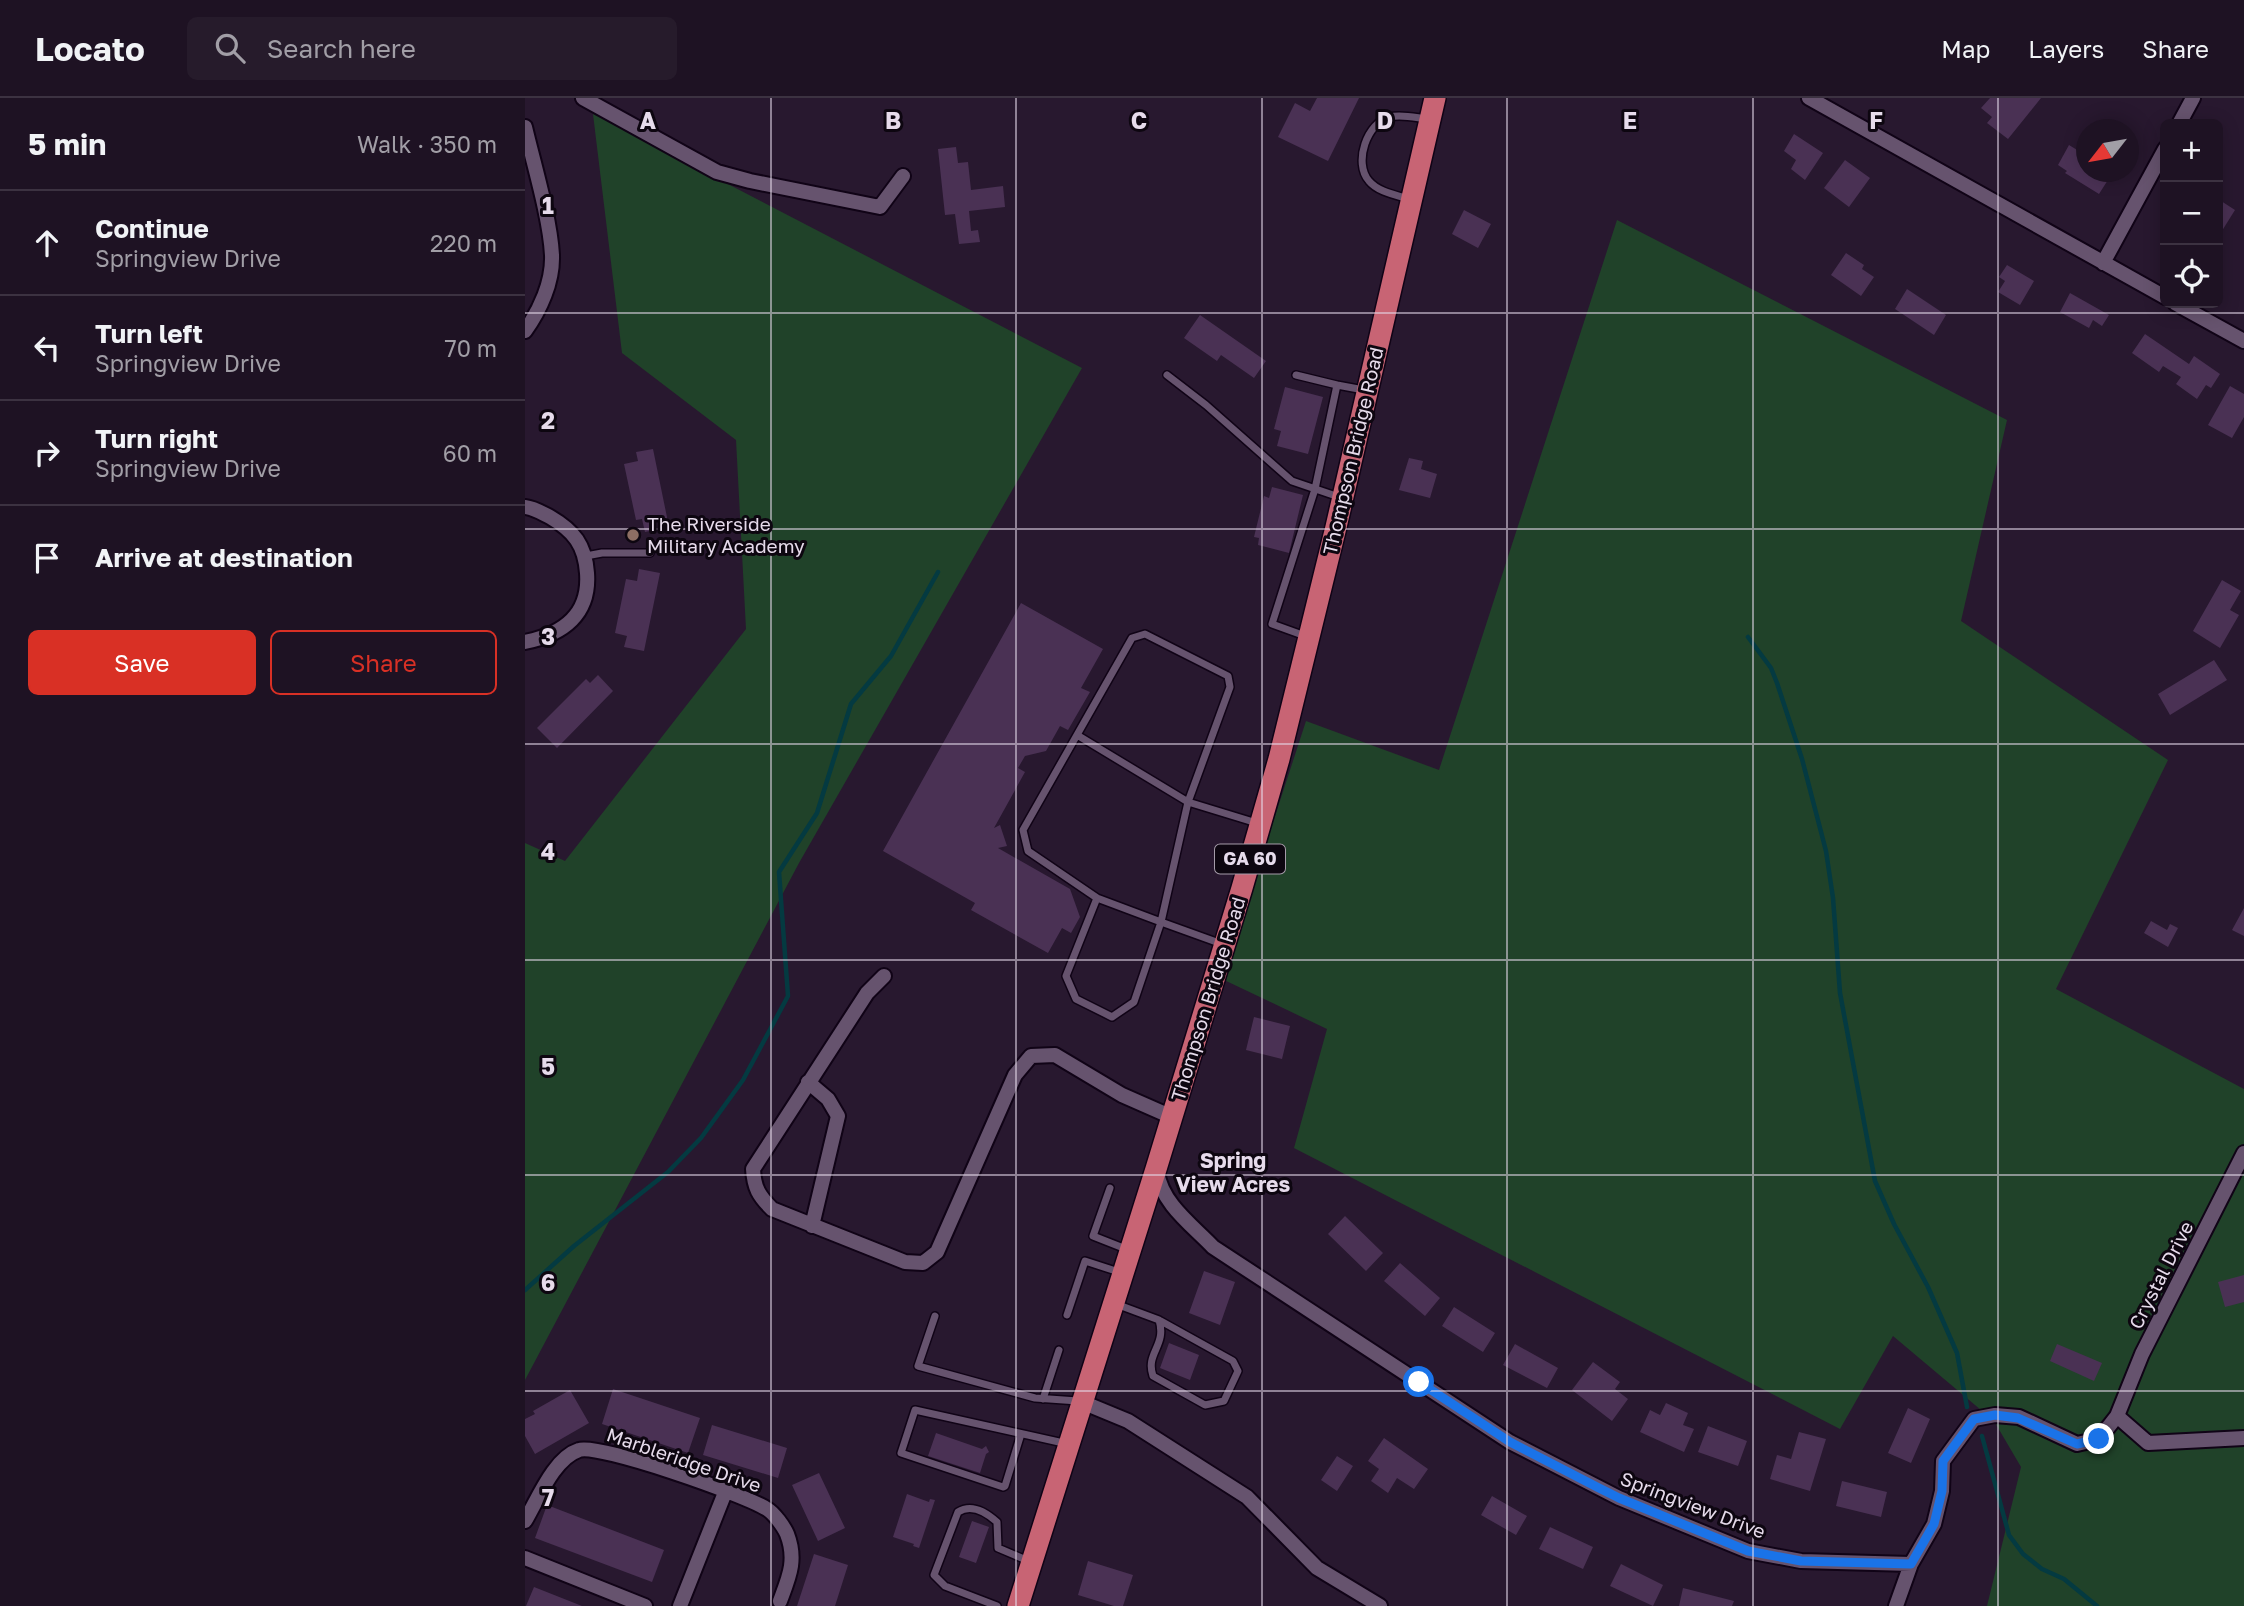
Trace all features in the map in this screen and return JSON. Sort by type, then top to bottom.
[{"type":"highway","name":"Thompson Bridge Road","points":[[1018,1606],[1156,1169],[1260,824],[1343,498],[1435,98]]},
{"type":"street","points":[[583,98],[717,172],[750,181],[880,207],[903,176]]},
{"type":"street","points":[[1809,98],[2160,295]]},
{"type":"street","points":[[2182,119],[2193,98]]},
{"type":"street","points":[[525,127],[552,257],[546,290],[538,313],[525,331]]},
{"type":"street","points":[[2103,263],[2160,158]]},
{"type":"street","points":[[2184,308],[2244,341]]},
{"type":"street","points":[[525,507],[532,507],[563,525],[578,540],[586,556],[588,592],[582,608],[557,631],[525,642]]},
{"type":"street","points":[[884,976],[867,993],[753,1169],[754,1185],[759,1196],[772,1209],[905,1262],[923,1263],[937,1252],[1016,1075],[1031,1056],[1055,1055],[1122,1095],[1172,1117]]},
{"type":"street","points":[[808,1082],[828,1099],[838,1116],[812,1226]]},
{"type":"street","name":"Crystal Drive","points":[[2117,1416],[2142,1354],[2244,1153]]},
{"type":"street","name":"Springview Drive","points":[[1156,1169],[1159,1188],[1213,1247],[1510,1442],[1619,1498],[1748,1551],[1801,1561],[1911,1564]]},
{"type":"street","points":[[1082,1402],[1128,1422],[1247,1497],[1317,1567],[1380,1606]]},
{"type":"street","points":[[1896,1606],[1911,1564],[1934,1524],[1942,1491],[1943,1461],[1974,1419],[1995,1415],[2018,1418],[2077,1444],[2099,1439],[2117,1416],[2148,1443],[2244,1438]]},
{"type":"street","name":"Marbleridge Drive","points":[[525,1521],[560,1460],[580,1449],[604,1451],[726,1490],[769,1510],[787,1533],[793,1566],[780,1601]]},
{"type":"street","points":[[680,1606],[726,1490]]},
{"type":"street","points":[[525,1558],[645,1606]]},
{"type":"lane","points":[[1411,200],[1384,191],[1369,181],[1363,170],[1362,157],[1371,131],[1380,121],[1391,116],[1429,119]]},
{"type":"lane","points":[[1167,375],[1206,405],[1292,481],[1343,498]]},
{"type":"lane","points":[[1296,376],[1367,390]]},
{"type":"lane","points":[[1309,638],[1272,624],[1315,489],[1337,385]]},
{"type":"lane","points":[[586,556],[602,552],[650,553]]},
{"type":"lane","points":[[1097,898],[1066,976],[1076,999],[1112,1017],[1134,1002],[1160,922],[1188,802],[1230,687],[1228,676],[1145,634],[1132,638],[1023,830],[1028,851],[1097,898],[1160,922],[1225,945]]},
{"type":"lane","points":[[1077,735],[1188,802],[1260,824]]},
{"type":"lane","points":[[1110,1188],[1093,1236],[1130,1251]]},
{"type":"lane","points":[[1067,1315],[1085,1261],[1123,1273]]},
{"type":"lane","points":[[1114,1303],[1159,1320],[1233,1361],[1238,1371],[1224,1401],[1205,1405],[1153,1376],[1149,1366],[1163,1333],[1159,1320]]},
{"type":"lane","points":[[935,1316],[918,1366],[1043,1399],[1082,1402]]},
{"type":"lane","points":[[1043,1399],[1059,1350]]},
{"type":"lane","points":[[1021,1434],[1004,1487],[901,1453],[915,1410],[1069,1444]]},
{"type":"lane","points":[[996,1606],[945,1586],[935,1575],[958,1512],[971,1508],[987,1513],[997,1522],[998,1548],[1032,1562]]},
{"type":"green space","points":[[593,114],[1082,368],[799,863],[525,1380],[525,843],[565,861],[746,629],[736,440],[622,353]]},
{"type":"green space","points":[[1617,220],[2007,420],[1961,621],[2168,760],[2056,989],[2244,1089],[2244,1606],[1987,1606],[2021,1467],[1994,1421],[1893,1336],[1840,1429],[1294,1148],[1327,1029],[1222,979],[1306,721],[1439,770]]},
{"type":"building","points":[[1317,98],[1359,98],[1328,161],[1278,137],[1295,103],[1310,111]]},
{"type":"building","points":[[1990,98],[2041,98],[2008,139],[1987,123],[1992,117],[1981,108]]},
{"type":"building","points":[[1794,134],[1823,153],[1805,180],[1791,169],[1796,160],[1784,151]]},
{"type":"building","points":[[2069,145],[2076,149],[2076,180],[2058,165]]},
{"type":"building","points":[[956,147],[958,163],[968,162],[971,190],[1003,186],[1005,207],[969,211],[971,231],[978,230],[980,242],[959,244],[955,214],[945,215],[938,149]]},
{"type":"building","points":[[1845,160],[1870,178],[1849,207],[1824,188]]},
{"type":"building","points":[[2080,182],[2107,182],[2099,194]]},
{"type":"building","points":[[2223,202],[2235,210],[2223,229]]},
{"type":"building","points":[[1464,210],[1491,224],[1478,248],[1452,234]]},
{"type":"building","points":[[1846,253],[1864,265],[1862,269],[1874,277],[1861,296],[1831,275]]},
{"type":"building","points":[[2007,265],[2034,281],[2020,305],[1998,292],[2005,281],[1999,277]]},
{"type":"building","points":[[1907,289],[1946,315],[1934,335],[1895,309]]},
{"type":"building","points":[[2070,293],[2109,315],[2102,326],[2093,320],[2089,328],[2060,312]]},
{"type":"building","points":[[1200,315],[1266,361],[1254,378],[1221,355],[1217,361],[1184,338]]},
{"type":"building","points":[[2145,334],[2189,364],[2194,356],[2220,374],[2211,388],[2206,385],[2197,399],[2176,384],[2181,377],[2163,366],[2159,372],[2132,353]]},
{"type":"building","points":[[2230,386],[2244,394],[2244,417],[2232,438],[2208,425]]},
{"type":"building","points":[[1285,387],[1323,397],[1308,454],[1277,446],[1281,431],[1274,429]]},
{"type":"building","points":[[653,449],[669,527],[645,532],[642,519],[636,520],[624,464],[638,461],[636,452]]},
{"type":"building","points":[[1409,458],[1423,461],[1421,469],[1437,474],[1430,498],[1399,490]]},
{"type":"building","points":[[1272,487],[1303,495],[1289,553],[1258,545],[1259,538],[1254,537],[1264,496],[1269,498]]},
{"type":"building","points":[[639,569],[660,573],[644,651],[624,647],[627,636],[615,633],[626,579],[637,581]]},
{"type":"building","points":[[2222,580],[2241,591],[2230,610],[2239,615],[2220,648],[2193,631]]},
{"type":"building","points":[[1021,603],[1103,649],[1081,688],[1090,692],[1068,730],[1060,726],[1046,751],[1025,756],[1018,768],[1025,772],[994,828],[1000,825],[1007,846],[998,848],[1070,889],[1080,917],[1071,933],[1062,928],[1048,953],[971,910],[975,903],[883,851]]},
{"type":"building","points":[[2214,660],[2227,680],[2170,715],[2158,694]]},
{"type":"building","points":[[598,675],[613,691],[557,748],[537,728],[586,679],[590,683]]},
{"type":"building","points":[[2244,908],[2244,936],[2232,930]]},
{"type":"building","points":[[2151,921],[2167,930],[2170,924],[2178,928],[2168,947],[2144,933]]},
{"type":"building","points":[[1254,1017],[1290,1026],[1282,1059],[1246,1050]]},
{"type":"building","points":[[1345,1216],[1383,1253],[1366,1271],[1328,1234]]},
{"type":"building","points":[[1400,1263],[1440,1298],[1425,1316],[1384,1281]]},
{"type":"building","points":[[1204,1271],[1235,1282],[1220,1325],[1189,1313]]},
{"type":"building","points":[[2244,1275],[2244,1302],[2225,1307],[2218,1282]]},
{"type":"building","points":[[1454,1307],[1495,1333],[1483,1352],[1442,1326]]},
{"type":"building","points":[[1169,1343],[1199,1355],[1190,1380],[1160,1368]]},
{"type":"building","points":[[1515,1344],[1558,1368],[1547,1388],[1503,1365]]},
{"type":"building","points":[[2057,1344],[2102,1363],[2094,1381],[2050,1361]]},
{"type":"building","points":[[1593,1362],[1620,1382],[1615,1389],[1628,1399],[1612,1421],[1572,1390]]},
{"type":"building","points":[[613,1389],[700,1418],[688,1453],[602,1424]]},
{"type":"building","points":[[570,1390],[589,1423],[535,1454],[525,1436],[525,1419],[535,1414],[533,1411]]},
{"type":"building","points":[[1666,1403],[1688,1413],[1683,1425],[1694,1429],[1684,1452],[1640,1432],[1650,1410],[1660,1415]]},
{"type":"building","points":[[1908,1408],[1930,1419],[1911,1463],[1888,1453]]},
{"type":"building","points":[[712,1425],[787,1448],[778,1478],[703,1455]]},
{"type":"building","points":[[1708,1426],[1747,1441],[1738,1466],[1698,1452]]},
{"type":"building","points":[[1799,1432],[1826,1439],[1810,1491],[1770,1479],[1777,1455],[1791,1459]]},
{"type":"building","points":[[936,1433],[982,1449],[986,1446],[989,1452],[980,1473],[928,1456]]},
{"type":"building","points":[[1384,1438],[1428,1469],[1414,1489],[1397,1478],[1388,1493],[1371,1481],[1379,1469],[1368,1461]]},
{"type":"building","points":[[1337,1456],[1353,1466],[1337,1491],[1321,1480]]},
{"type":"building","points":[[819,1473],[845,1528],[818,1541],[792,1485]]},
{"type":"building","points":[[1842,1481],[1887,1492],[1881,1517],[1836,1506]]},
{"type":"building","points":[[907,1494],[929,1502],[930,1499],[935,1500],[919,1548],[893,1537]]},
{"type":"building","points":[[1492,1496],[1527,1516],[1516,1535],[1481,1515]]},
{"type":"building","points":[[547,1505],[664,1550],[652,1582],[535,1538]]},
{"type":"building","points":[[972,1521],[989,1527],[976,1563],[959,1557]]},
{"type":"building","points":[[1550,1527],[1593,1547],[1583,1569],[1539,1549]]},
{"type":"building","points":[[814,1554],[848,1565],[835,1606],[797,1606]]},
{"type":"building","points":[[1088,1561],[1133,1575],[1123,1606],[1114,1606],[1078,1595]]},
{"type":"building","points":[[1621,1564],[1663,1585],[1653,1606],[1610,1586]]},
{"type":"building","points":[[534,1587],[582,1606],[526,1606]]},
{"type":"building","points":[[1683,1588],[1734,1601],[1732,1606],[1679,1606]]},
{"type":"waterway","points":[[525,1290],[574,1246],[668,1172],[701,1138],[743,1080],[788,996],[779,872],[817,813],[851,704],[891,656],[938,572]]},
{"type":"waterway","points":[[1748,637],[1771,668],[1777,683],[1802,759],[1826,851],[1833,898],[1840,993],[1875,1181],[1894,1224],[1928,1287],[1957,1353],[1967,1407]]},
{"type":"waterway","points":[[1982,1436],[2009,1535],[2023,1554],[2042,1569],[2064,1579],[2097,1606]]},
{"type":"place","name":"The Riverside Military Academy","points":[[633,535]]},
{"type":"district","name":"Spring View Acres","points":[[1233,1173]]},
{"type":"route","points":[[1419,1382],[1510,1442],[1619,1498],[1748,1551],[1801,1561],[1911,1564],[1934,1524],[1942,1491],[1943,1461],[1974,1419],[1995,1415],[2018,1418],[2077,1444],[2099,1439]]}]
